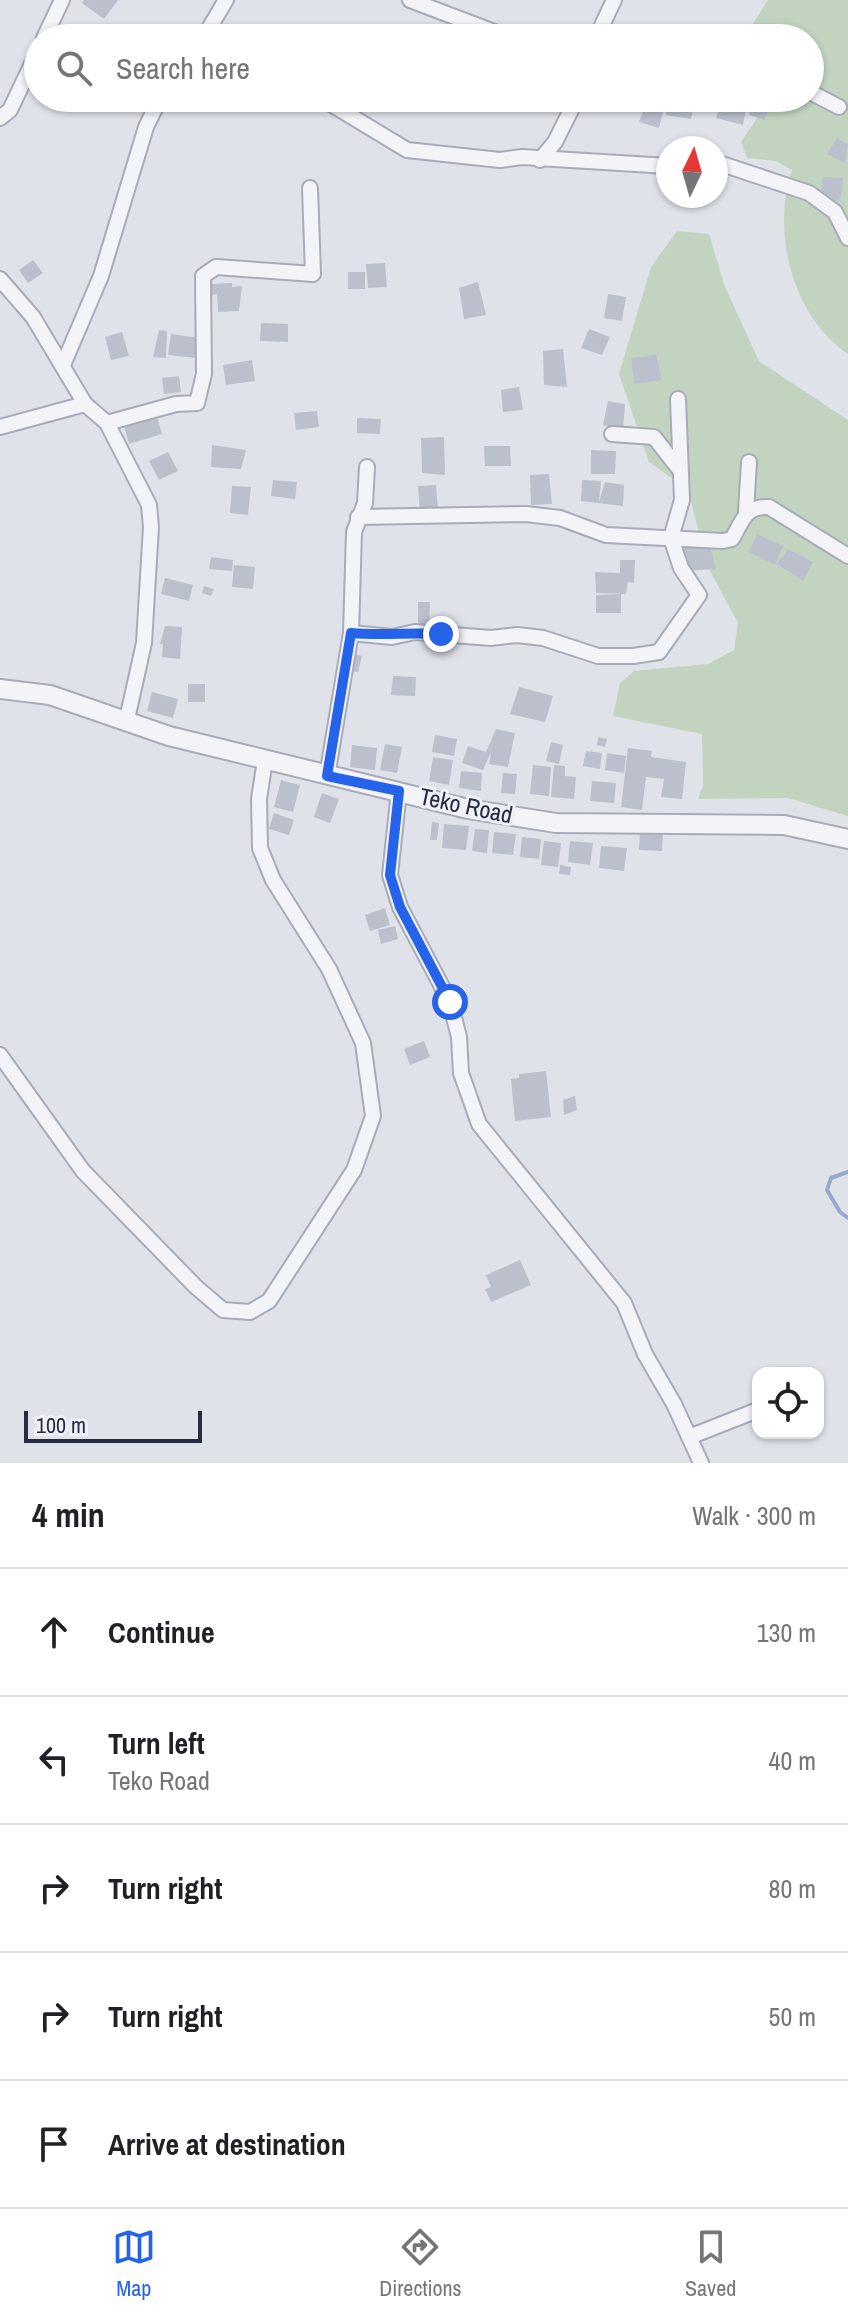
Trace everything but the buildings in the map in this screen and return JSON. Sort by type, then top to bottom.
[{"type":"street","points":[[51,24],[62,0]]},
{"type":"street","points":[[213,24],[226,0]]},
{"type":"street","points":[[410,0],[473,24]]},
{"type":"street","points":[[603,24],[614,0]]},
{"type":"street","points":[[0,118],[10,110],[24,80]]},
{"type":"street","points":[[824,99],[839,107]]},
{"type":"street","points":[[63,365],[101,276],[153,112]]},
{"type":"street","points":[[344,112],[407,150],[500,160],[656,165]]},
{"type":"street","points":[[540,160],[555,142],[570,112]]},
{"type":"street","points":[[728,166],[809,193],[835,212],[848,238]]},
{"type":"street","points":[[107,423],[176,404],[197,403],[204,374],[203,276],[209,270],[216,267],[313,274],[310,188]]},
{"type":"street","points":[[0,279],[33,317],[85,404],[107,423],[149,505],[151,527],[144,643],[127,719]]},
{"type":"street","points":[[351,633],[392,637],[415,632],[491,638],[517,635],[543,638],[598,656],[659,652],[699,595],[681,568],[671,538],[682,500],[678,399]]},
{"type":"street","points":[[0,427],[85,404]]},
{"type":"street","points":[[612,434],[654,437],[679,469]]},
{"type":"street","points":[[358,517],[526,514],[560,518],[606,535],[732,539],[746,511],[749,462]]},
{"type":"street","points":[[327,776],[351,633],[358,517],[365,503],[367,467]]},
{"type":"street","points":[[746,511],[755,506],[769,507],[848,556]]},
{"type":"street","name":"Teko Road","points":[[0,689],[50,695],[169,736],[468,809],[556,823],[784,825],[848,839]]},
{"type":"street","points":[[0,1055],[83,1171],[196,1287],[223,1310],[250,1312],[269,1301],[354,1170],[373,1116],[363,1043],[329,969],[273,880],[260,848],[259,799],[265,760]]},
{"type":"street","points":[[399,791],[390,875],[400,907],[450,1002],[459,1037],[461,1073],[479,1124],[624,1303],[645,1354],[674,1404],[701,1463]]},
{"type":"street","points":[[689,1437],[752,1412]]},
{"type":"green space","points":[[768,0],[848,0],[848,354],[829,338],[813,318],[791,271],[784,220],[792,170],[775,161],[747,158],[741,142],[761,112],[824,112],[824,24],[753,24]]},
{"type":"green space","points":[[677,231],[709,234],[725,287],[759,361],[848,420],[848,816],[788,798],[698,799],[703,786],[702,734],[613,716],[620,683],[634,671],[708,664],[734,650],[738,623],[708,567],[688,490],[649,462],[619,374],[651,267]]},
{"type":"waterway","points":[[848,1172],[831,1178],[827,1190],[840,1212],[848,1218]]},
{"type":"route","points":[[441,634],[415,632],[392,637],[351,633],[327,776],[399,791],[390,875],[400,907],[450,1002]]}]
